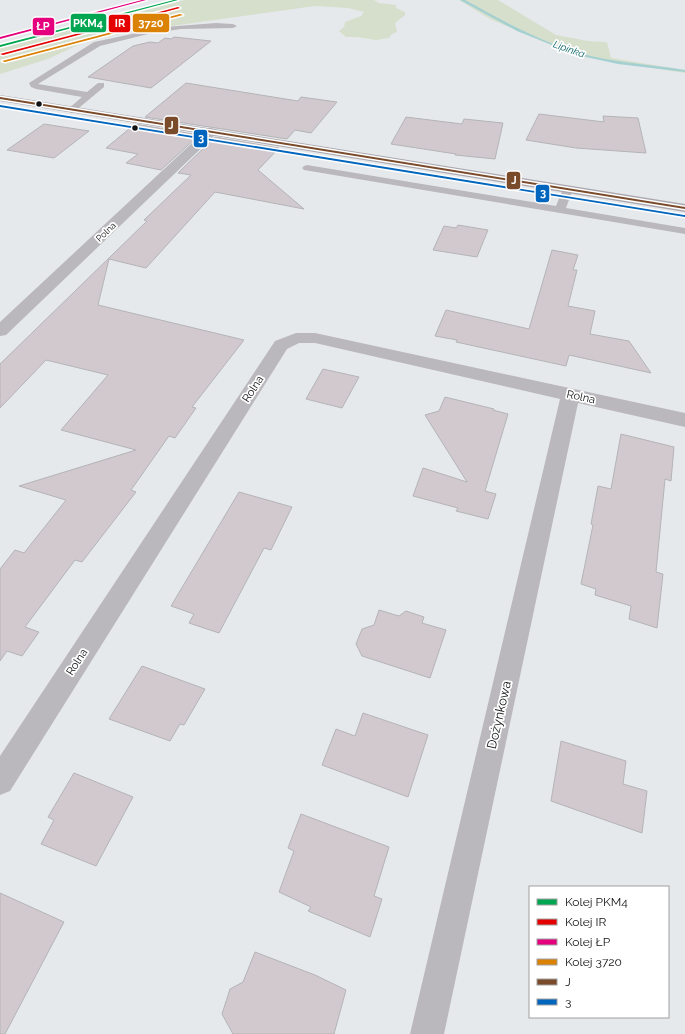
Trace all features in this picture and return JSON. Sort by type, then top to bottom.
[{"type":"main road","points":[[0,98],[685,208]]},
{"type":"street","name":"Polna","points":[[0,331],[211,132]]},
{"type":"street","name":"Rolna","points":[[0,781],[282,345],[296,338],[315,338],[685,420]]},
{"type":"street","name":"Dożynkowa","points":[[427,1034],[570,395]]},
{"type":"lane","points":[[88,95],[39,87],[33,83],[97,44],[174,27],[200,24],[233,26]]},
{"type":"lane","points":[[71,110],[101,85]]},
{"type":"lane","points":[[307,168],[685,231]]},
{"type":"lane","points":[[560,209],[568,189]]},
{"type":"green space","points":[[185,0],[374,0],[379,3],[396,5],[396,8],[405,12],[405,15],[395,23],[397,32],[392,34],[389,38],[376,40],[346,37],[339,31],[344,27],[345,22],[361,16],[364,12],[348,8],[315,6],[129,32],[82,43],[48,59],[0,74],[0,48]]},
{"type":"green space","points":[[459,0],[498,0],[556,35],[588,41],[607,42],[611,58],[685,70],[685,73],[577,56],[490,19]]},
{"type":"building","points":[[174,37],[211,41],[151,88],[88,77],[133,46],[150,42],[158,43],[165,38],[171,39]]},
{"type":"building","points":[[186,83],[298,101],[301,97],[337,102],[311,133],[295,130],[287,139],[145,117]]},
{"type":"building","points":[[539,114],[604,122],[603,116],[638,118],[646,153],[576,148],[526,140]]},
{"type":"building","points":[[406,117],[462,124],[464,119],[503,123],[495,159],[455,155],[456,154],[391,144]]},
{"type":"building","points":[[44,124],[89,131],[54,158],[7,150]]},
{"type":"building","points":[[135,124],[199,135],[161,170],[126,163],[138,154],[106,148]]},
{"type":"building","points":[[215,137],[279,148],[258,170],[304,209],[215,192],[146,268],[109,259],[98,305],[244,340],[192,407],[196,408],[175,438],[169,436],[131,490],[136,492],[82,562],[75,560],[25,627],[39,632],[22,656],[7,651],[0,661],[0,569],[15,550],[24,553],[66,500],[19,486],[136,450],[61,430],[108,375],[46,360],[0,408],[0,364],[147,221],[144,220],[191,175],[178,173]]},
{"type":"building","points":[[458,225],[488,230],[477,257],[433,250],[444,226],[456,228]]},
{"type":"building","points":[[552,250],[578,255],[573,270],[577,270],[568,306],[595,311],[590,334],[629,341],[651,373],[569,355],[566,366],[435,336],[446,310],[529,329]]},
{"type":"building","points":[[323,369],[359,377],[342,408],[306,399]]},
{"type":"building","points":[[445,397],[508,414],[485,491],[496,494],[488,519],[456,511],[458,508],[413,496],[423,468],[467,482],[425,415],[439,411]]},
{"type":"building","points":[[621,434],[674,447],[671,481],[665,479],[656,572],[663,574],[657,628],[629,619],[631,606],[595,595],[596,589],[581,584],[593,525],[591,524],[598,486],[611,489]]},
{"type":"building","points":[[239,492],[292,507],[271,550],[264,548],[219,633],[189,623],[194,614],[171,606]]},
{"type":"building","points":[[379,610],[399,616],[406,611],[424,617],[422,623],[446,630],[430,678],[362,656],[356,644],[362,629],[374,625]]},
{"type":"building","points":[[142,666],[205,689],[184,725],[180,724],[170,741],[109,719]]},
{"type":"building","points":[[363,713],[428,735],[408,797],[322,765],[336,729],[355,736]]},
{"type":"building","points":[[561,741],[626,761],[623,784],[647,791],[642,833],[551,801]]},
{"type":"building","points":[[74,773],[133,797],[96,866],[41,844],[54,820],[48,817]]},
{"type":"building","points":[[301,814],[389,847],[374,896],[382,899],[370,937],[308,911],[311,907],[279,892],[294,851],[288,848]]},
{"type":"building","points":[[0,893],[64,922],[5,1034],[0,1034]]},
{"type":"building","points":[[255,952],[315,975],[346,990],[334,1034],[233,1034],[222,1014],[230,989],[243,982]]},
{"type":"waterway","name":"Lipinka","points":[[462,0],[519,30],[579,54],[618,62],[685,71]]},
{"type":"rail line","name":"ŁP","points":[[0,38],[145,0]]},
{"type":"rail line","name":"PKM4","points":[[0,46],[177,0]]},
{"type":"rail line","name":"IR","points":[[2,54],[179,8]]},
{"type":"rail line","name":"3720","points":[[4,61],[181,15]]},
{"type":"transit line","name":"J","points":[[0,98],[685,208]]},
{"type":"transit line","name":"3","points":[[0,106],[684,216]]}]
